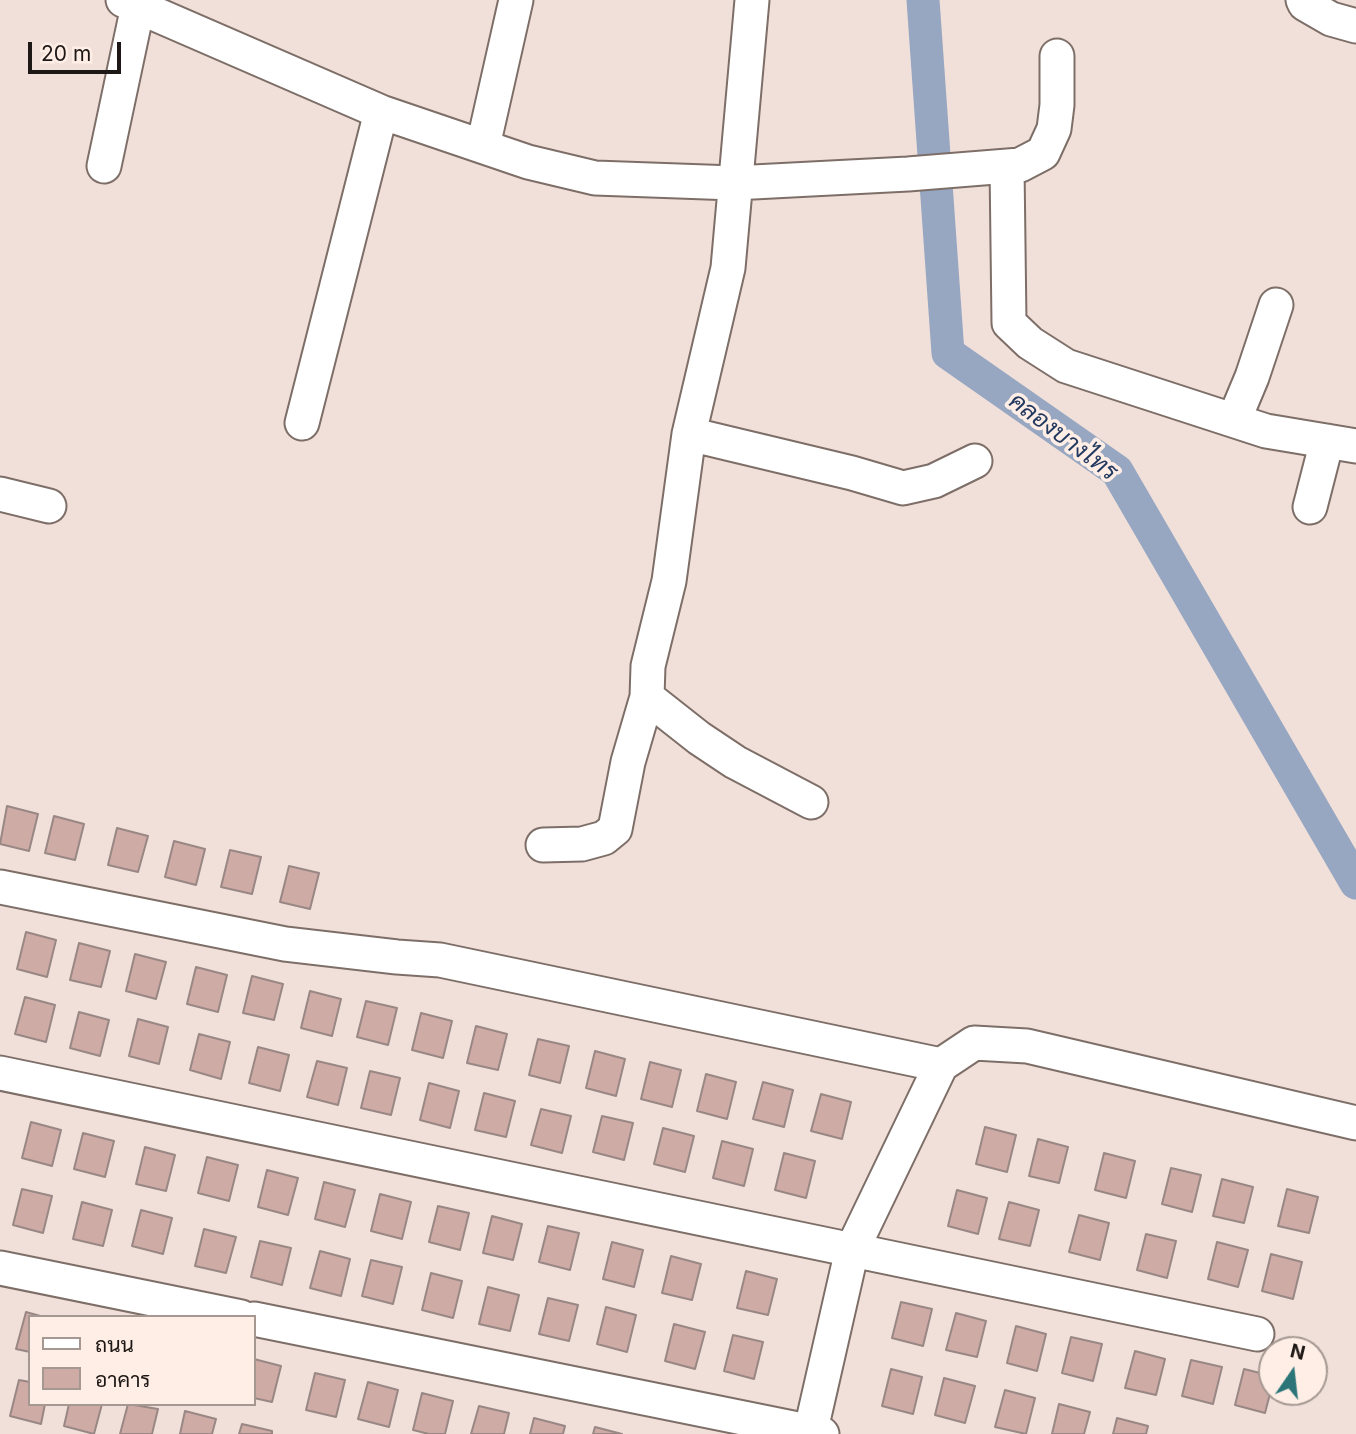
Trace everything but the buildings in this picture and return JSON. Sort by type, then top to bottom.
[{"type":"street","points":[[483,146],[516,0]]},
{"type":"street","points":[[543,845],[582,844],[604,838],[615,830],[628,762],[648,697],[648,666],[669,581],[689,434],[728,268],[752,0]]},
{"type":"street","points":[[1303,0],[1305,4],[1331,19],[1356,26]]},
{"type":"street","points":[[104,166],[130,3],[381,112],[528,162],[594,178],[734,183],[1020,165],[1043,153],[1054,130],[1057,56]]},
{"type":"street","points":[[302,423],[381,112]]},
{"type":"street","points":[[997,167],[1009,323],[1030,343],[1066,366],[1266,431],[1341,444],[1310,507]]},
{"type":"street","points":[[1234,420],[1252,377],[1276,305]]},
{"type":"street","points":[[689,434],[903,488],[934,481],[975,461]]},
{"type":"street","points":[[0,494],[49,506]]},
{"type":"street","points":[[648,697],[735,762],[811,802]]},
{"type":"street","points":[[0,887],[285,944],[440,960],[941,1065]]},
{"type":"street","points":[[256,1319],[814,1433],[852,1250],[941,1065],[974,1043],[1027,1046],[1356,1123]]},
{"type":"street","points":[[0,1073],[1257,1334]]},
{"type":"street","points":[[0,1268],[231,1315]]},
{"type":"waterway","name":"คลองบางไทร","points":[[923,0],[948,353],[1117,471],[1356,883]]}]
